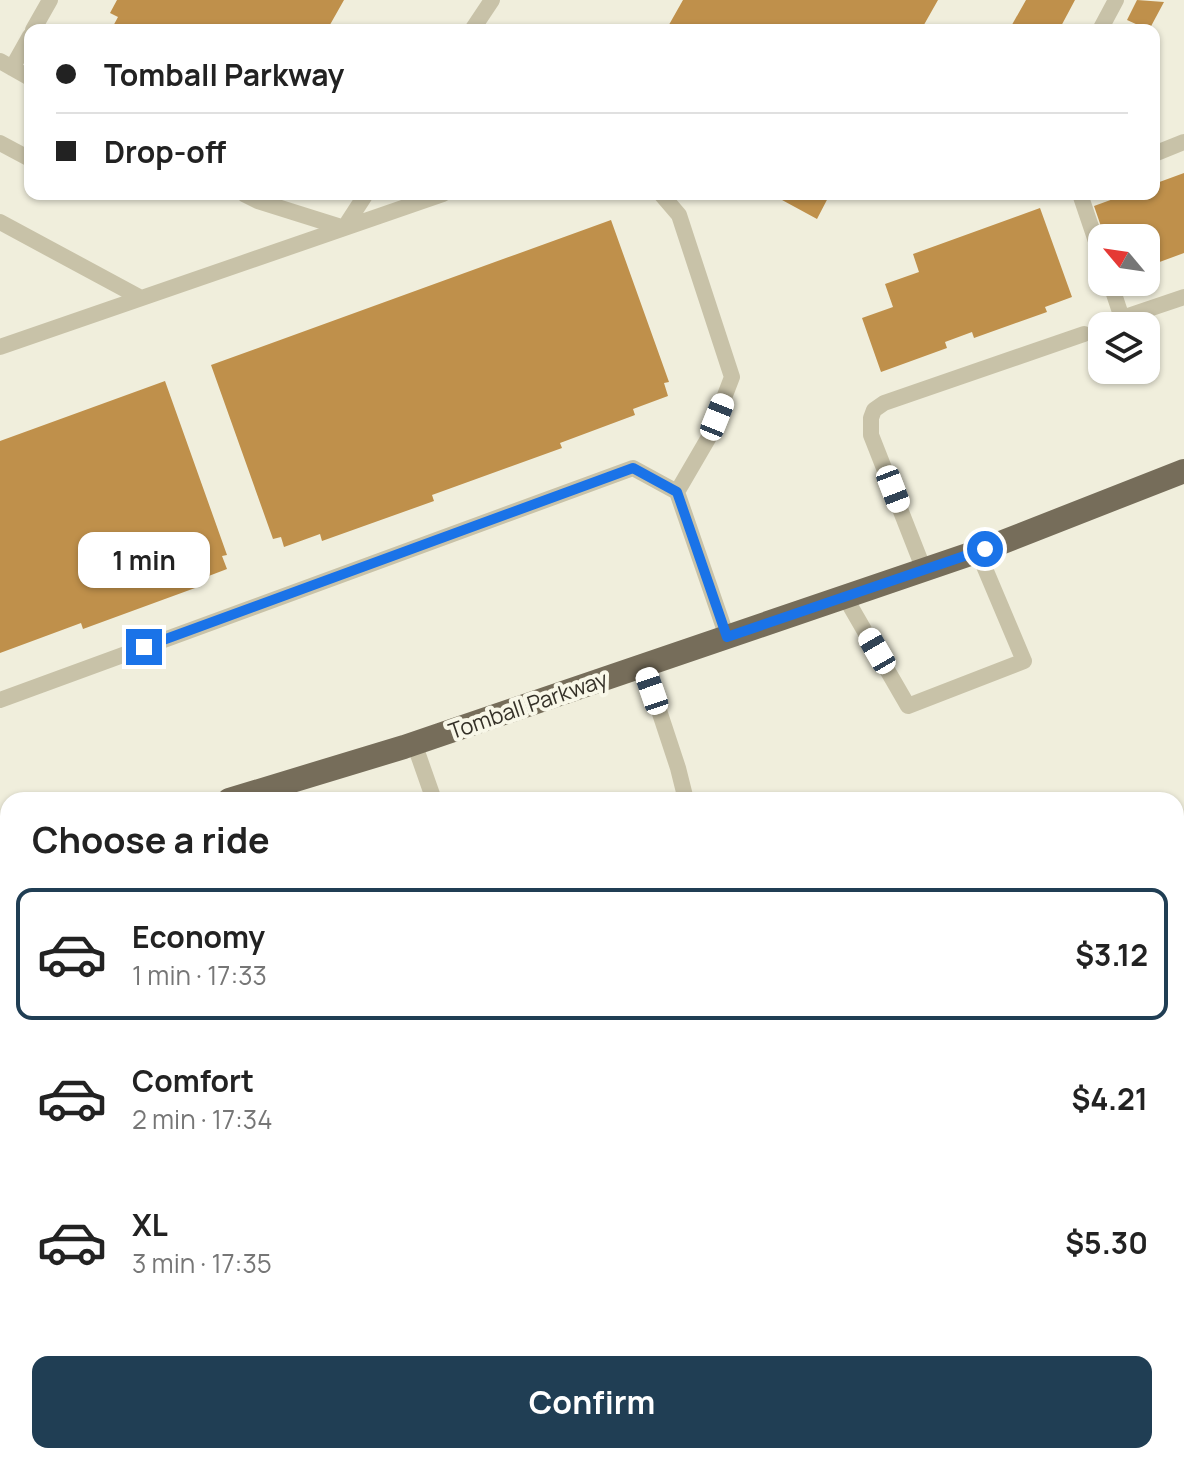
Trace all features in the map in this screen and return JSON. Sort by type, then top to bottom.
[{"type":"main road","name":"Tomball Parkway","points":[[255,792],[414,743],[978,552],[1184,471]]},
{"type":"lane","points":[[36,24],[50,0]]},
{"type":"lane","points":[[476,24],[492,0]]},
{"type":"lane","points":[[1103,24],[1116,0]]},
{"type":"lane","points":[[24,43],[6,65],[24,75]]},
{"type":"lane","points":[[1160,152],[1184,142]]},
{"type":"lane","points":[[0,143],[24,156]]},
{"type":"lane","points":[[256,200],[344,228]]},
{"type":"lane","points":[[344,228],[362,200]]},
{"type":"lane","points":[[0,347],[426,200]]},
{"type":"lane","points":[[666,200],[679,215],[732,377],[709,437],[677,492]]},
{"type":"lane","points":[[1082,200],[1090,224]]},
{"type":"lane","points":[[0,222],[141,298]]},
{"type":"lane","points":[[1115,296],[1122,318],[1184,297]]},
{"type":"lane","points":[[924,570],[871,435],[874,410],[884,403],[1084,334]]},
{"type":"lane","points":[[0,700],[633,468],[677,492],[727,637]]},
{"type":"lane","points":[[845,597],[908,706],[1024,661],[978,552]]},
{"type":"lane","points":[[644,665],[684,792]]},
{"type":"lane","points":[[414,743],[431,792]]},
{"type":"lane","points":[[1184,1223],[1184,1264]]},
{"type":"building","points":[[117,0],[344,0],[330,24],[114,24],[118,17],[110,13]]},
{"type":"building","points":[[683,0],[938,0],[924,24],[669,24]]},
{"type":"building","points":[[1026,0],[1075,0],[1062,24],[1012,24]]},
{"type":"building","points":[[1137,0],[1164,2],[1152,24],[1136,24],[1127,20]]},
{"type":"building","points":[[1184,173],[1184,253],[1160,262],[1160,224],[1100,224],[1094,206],[1110,200],[1160,200],[1160,182]]},
{"type":"building","points":[[782,200],[827,200],[817,219]]},
{"type":"building","points":[[1040,208],[1072,297],[1045,307],[1047,312],[974,338],[972,332],[945,342],[947,348],[881,372],[862,318],[893,307],[885,284],[919,272],[913,254]]},
{"type":"building","points":[[611,220],[669,382],[664,383],[668,396],[633,409],[635,415],[560,443],[562,448],[432,495],[434,501],[322,541],[320,534],[284,547],[281,537],[273,539],[211,365]]},
{"type":"building","points":[[165,381],[227,555],[222,556],[227,569],[193,582],[195,588],[83,629],[81,623],[0,653],[0,441]]},
{"type":"route","points":[[144,647],[633,468],[677,492],[727,637],[985,549]]}]
